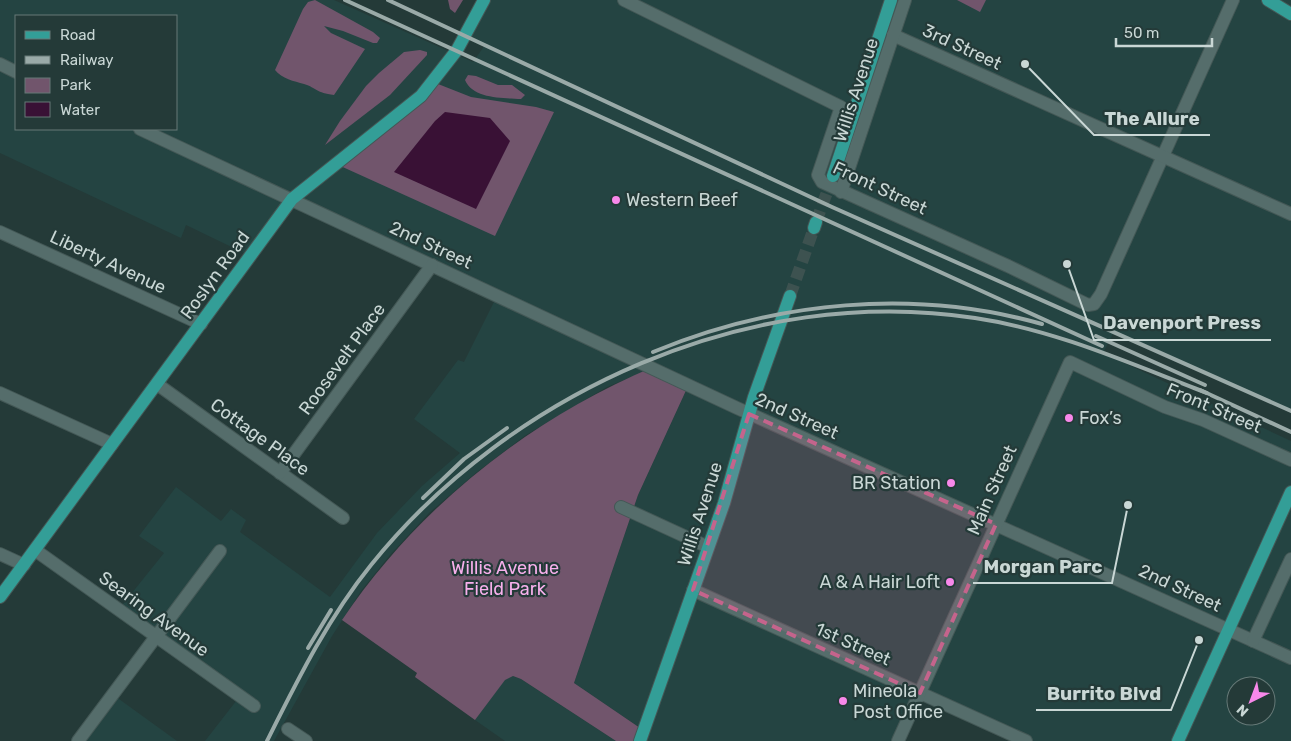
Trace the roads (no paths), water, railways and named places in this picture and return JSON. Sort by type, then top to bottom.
[{"type":"main road","name":"Roslyn Road","points":[[0,597],[292,199],[421,96],[456,50],[484,0]]},
{"type":"main road","name":"Willis Avenue","points":[[833,176],[891,0]]},
{"type":"main road","points":[[1268,0],[1291,14]]},
{"type":"main road","name":"Willis Avenue","points":[[640,741],[730,484],[749,414],[790,296]]},
{"type":"main road","points":[[1178,741],[1291,492]]},
{"type":"street","name":"Front Street","points":[[624,0],[841,107],[818,177],[822,182],[1023,273],[1088,306],[1094,304],[1101,294],[1163,156]]},
{"type":"street","name":"Willis Avenue","points":[[841,192],[905,0]]},
{"type":"street","points":[[1163,156],[1232,0]]},
{"type":"street","name":"3rd Street","points":[[893,35],[1291,214]]},
{"type":"street","points":[[0,64],[15,72]]},
{"type":"street","name":"2nd Street","points":[[142,130],[749,414],[1291,658]]},
{"type":"street","name":"Liberty Avenue","points":[[0,232],[201,324]]},
{"type":"street","name":"Roosevelt Place","points":[[280,473],[432,265]]},
{"type":"street","name":"Front Street","points":[[1070,362],[1165,407],[1203,420],[1291,460]]},
{"type":"street","name":"Main Street","points":[[898,741],[1070,362]]},
{"type":"street","name":"Cottage Place","points":[[157,384],[343,518]]},
{"type":"street","points":[[0,393],[112,444]]},
{"type":"street","points":[[621,507],[708,547]]},
{"type":"street","name":"Searing Avenue","points":[[35,550],[254,706]]},
{"type":"street","points":[[78,741],[220,551]]},
{"type":"street","points":[[0,554],[24,565]]},
{"type":"street","points":[[1253,641],[1291,559]]},
{"type":"street","name":"1st Street","points":[[693,590],[1026,741]]},
{"type":"street","points":[[288,729],[306,741]]},
{"type":"water","points":[[445,112],[490,118],[510,141],[476,209],[394,172],[435,121]]},
{"type":"tunnel","points":[[816,222],[833,176]]},
{"type":"tunnel","points":[[790,296],[814,228]]},
{"type":"railway","points":[[345,0],[1102,346]]},
{"type":"railway","points":[[388,0],[832,207],[1291,411]]},
{"type":"railway","points":[[653,352],[700,335],[748,321],[796,311],[846,305],[945,306],[994,313],[1042,324]]},
{"type":"railway","points":[[267,741],[327,628],[355,585],[428,503],[493,448],[565,401],[642,363],[722,335],[806,317],[890,311],[975,318],[1005,323],[1093,349],[1207,393]]},
{"type":"railway","points":[[1096,336],[1205,385]]},
{"type":"railway","points":[[1200,390],[1291,432]]},
{"type":"railway","points":[[423,498],[464,459],[507,428]]},
{"type":"railway","points":[[308,648],[331,610]]},
{"type":"place","name":"The Allure","points":[[1025,64]]},
{"type":"place","name":"Western Beef","points":[[616,200]]},
{"type":"place","name":"Davenport Press","points":[[1067,264]]},
{"type":"place","name":"Fox’s","points":[[1069,418]]},
{"type":"place","name":"BR Station","points":[[951,483]]},
{"type":"place","name":"Morgan Parc","points":[[1128,505]]},
{"type":"place","name":"A & A Hair Loft","points":[[950,582]]},
{"type":"place","name":"Burrito Blvd","points":[[1199,640]]},
{"type":"place","name":"Mineola Post Office","points":[[843,701]]},
{"type":"park label","name":"Willis Avenue Field Park","points":[[505,578]]}]
